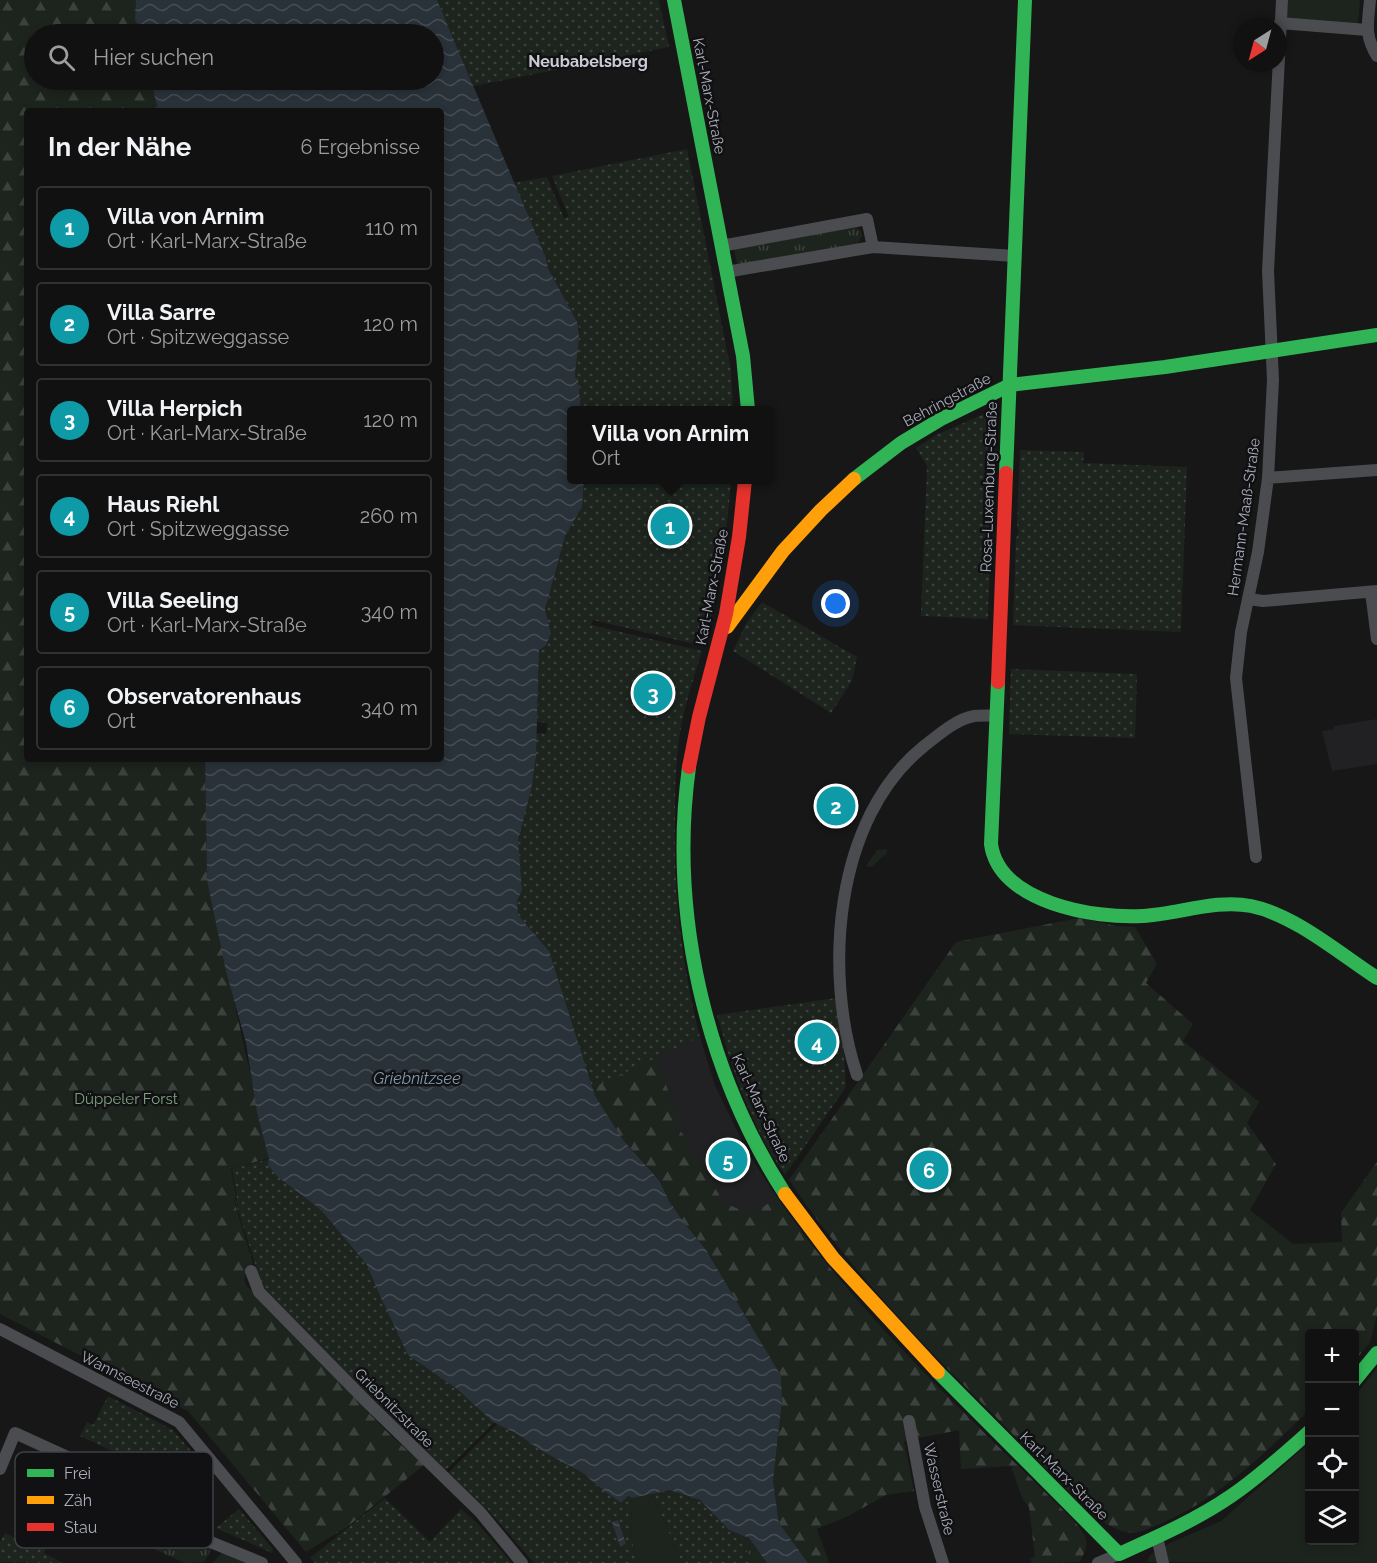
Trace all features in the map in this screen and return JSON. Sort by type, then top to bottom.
[{"type":"street","name":"Karl-Marx-Straße","points":[[674,0],[743,356],[748,406]]},
{"type":"street","name":"Rosa-Luxemburg-Straße","points":[[1025,0],[992,850],[995,859],[1014,884],[1029,894],[1048,902],[1092,913],[1141,916],[1226,905],[1252,906],[1285,919],[1377,978]]},
{"type":"street","name":"Hermann-Maaß-Straße","points":[[1280,18],[1282,0]]},
{"type":"street","points":[[1370,0],[1368,42],[1377,56]]},
{"type":"street","points":[[1287,24],[1367,30]]},
{"type":"street","name":"Hermann-Maaß-Straße","points":[[1256,857],[1236,678],[1240,632],[1248,599],[1268,478],[1272,414],[1272,351],[1268,271],[1278,72]]},
{"type":"street","points":[[721,246],[867,219],[873,247]]},
{"type":"street","points":[[726,272],[873,247],[1015,256]]},
{"type":"street","name":"Behringstraße","points":[[722,635],[734,615],[783,551],[821,510],[863,471],[901,443],[941,418],[1010,386],[1165,368],[1377,335]]},
{"type":"street","points":[[1268,478],[1377,470]]},
{"type":"street","name":"Karl-Marx-Straße","points":[[745,484],[739,538],[722,635],[704,694],[695,737],[687,794],[684,845],[685,903],[699,988],[715,1047],[754,1142],[780,1186],[831,1257],[918,1352],[1119,1554]]},
{"type":"street","points":[[1248,599],[1263,601],[1374,592],[1377,639]]},
{"type":"street","points":[[857,1075],[849,1050],[840,997],[840,938],[843,909],[860,840],[877,800],[916,752],[945,731],[972,716],[997,715]]},
{"type":"street","name":"Griebnitzstraße","points":[[251,1271],[260,1292],[366,1402],[480,1512],[522,1563]]},
{"type":"street","name":"Wannseestraße","points":[[0,1329],[179,1422],[204,1452]]},
{"type":"street","points":[[1359,1375],[1377,1353]]},
{"type":"street","name":"Wasserstraße","points":[[909,1421],[925,1507],[943,1563]]},
{"type":"street","points":[[0,1469],[15,1433],[56,1452]]},
{"type":"street","points":[[1098,1563],[1157,1537],[1205,1512],[1276,1462],[1305,1436]]},
{"type":"street","name":"Wannseestraße","points":[[213,1463],[296,1563]]},
{"type":"street","points":[[1157,1537],[1163,1563]]},
{"type":"street","points":[[213,1543],[262,1563]]},
{"type":"shaded area","points":[[1377,719],[1377,764],[1332,771],[1322,731],[1334,729],[1334,726]]},
{"type":"shaded area","points":[[700,1037],[715,1085],[737,1131],[752,1159],[791,1219],[741,1248],[640,1065]]},
{"type":"green space","name":"Düppeler Forst","points":[[0,0],[136,0],[135,20],[137,24],[24,24],[24,90],[153,90],[157,108],[24,108],[24,762],[205,762],[207,880],[269,1158],[231,1169],[236,1198],[234,1201],[253,1263],[245,1275],[246,1285],[391,1436],[424,1465],[347,1527],[306,1552],[188,1411],[0,1314]]},
{"type":"green space","points":[[437,0],[659,0],[669,47],[474,86]]},
{"type":"green space","points":[[1288,0],[1360,0],[1358,25],[1287,20]]},
{"type":"green space","points":[[687,149],[731,371],[733,406],[581,406],[578,379],[575,379],[574,366],[580,329],[548,268],[546,258],[513,183],[547,177],[564,218],[569,217],[552,176]]},
{"type":"green space","points":[[856,227],[861,231],[862,236],[857,245],[738,268],[734,249]]},
{"type":"green space","points":[[986,413],[993,416],[995,422],[988,619],[921,616],[927,466],[916,448],[936,435]]},
{"type":"green space","points":[[1020,450],[1084,452],[1083,463],[1187,467],[1181,632],[1013,625],[1016,538],[1019,533],[1017,525]]},
{"type":"green space","points":[[584,484],[731,484],[721,563],[703,646],[593,620],[591,625],[702,651],[680,733],[677,756],[675,842],[677,898],[683,954],[700,1037],[592,1088],[549,951],[518,915],[517,901],[522,890],[518,840],[531,790],[537,733],[546,734],[548,723],[537,722],[539,650],[551,633],[545,611],[565,536],[582,507]]},
{"type":"green space","points":[[762,602],[857,657],[852,681],[831,713],[733,651],[746,624]]},
{"type":"green space","points":[[1011,669],[1137,674],[1135,738],[1009,734]]},
{"type":"green space","points":[[548,723],[656,1058],[680,1123],[677,1125],[724,1203],[748,1213],[759,1210],[777,1197],[809,1242],[880,1326],[957,1406],[1075,1522],[1086,1541],[1080,1562],[1032,1563],[1030,1558],[1035,1557],[1029,1507],[1022,1498],[1011,1466],[961,1469],[959,1430],[904,1441],[914,1491],[886,1495],[848,1516],[817,1529],[829,1563],[808,1563],[779,1523],[773,1481],[782,1400],[781,1376],[706,1250],[669,1201],[659,1179],[623,1140],[594,1096],[549,951],[522,890],[518,840],[537,733],[546,734]]},
{"type":"green space","points":[[887,849],[886,855],[872,867],[866,866],[877,850]]},
{"type":"green space","points":[[1079,918],[1116,926],[1135,927],[1157,964],[1146,983],[1193,1024],[1183,1041],[1259,1102],[1247,1123],[1276,1164],[1250,1210],[1293,1244],[1342,1242],[1341,1213],[1377,1162],[1377,1315],[1370,1342],[1359,1356],[1359,1329],[1305,1329],[1305,1414],[1255,1461],[1216,1492],[1196,1506],[1146,1530],[1129,1533],[1119,1530],[1097,1517],[1083,1505],[938,1359],[885,1302],[835,1243],[789,1180],[956,942]]},
{"type":"green space","points":[[836,998],[846,1087],[785,1175],[752,1117],[717,1015]]},
{"type":"green space","points":[[269,1159],[277,1176],[321,1210],[367,1265],[408,1355],[457,1389],[494,1423],[445,1471],[263,1289],[235,1201],[237,1198],[232,1169]]},
{"type":"green space","points":[[1377,1368],[1377,1563],[1147,1562],[1150,1555],[1170,1543],[1221,1521],[1305,1447],[1305,1545],[1359,1545],[1359,1391]]},
{"type":"green space","points":[[108,1396],[173,1430],[192,1452],[114,1452],[80,1436],[87,1422],[93,1425]]},
{"type":"green space","points":[[497,1424],[585,1474],[621,1503],[628,1496],[632,1498],[631,1535],[636,1563],[534,1563],[488,1510],[448,1473]]},
{"type":"green space","points":[[670,1490],[700,1500],[744,1546],[754,1563],[682,1563],[652,1493]]},
{"type":"green space","points":[[652,1493],[682,1563],[636,1563],[631,1535],[632,1498]]},
{"type":"green space","points":[[385,1498],[430,1542],[461,1509],[477,1523],[512,1563],[315,1563],[310,1558]]},
{"type":"green space","points":[[239,1509],[273,1549],[272,1553],[216,1528]]},
{"type":"green space","points":[[729,1530],[749,1538],[767,1563],[754,1563],[744,1546]]},
{"type":"green space","points":[[5,1533],[15,1538],[15,1548],[47,1548],[44,1553],[63,1563],[0,1562],[0,1542]]},
{"type":"green space","points":[[152,1548],[212,1548],[204,1562],[185,1563]]},
{"type":"green space","points":[[223,1552],[251,1563],[213,1563]]},
{"type":"water","name":"Griebnitzsee","points":[[136,0],[437,0],[546,258],[548,268],[578,327],[579,341],[575,378],[578,379],[581,406],[567,406],[567,484],[584,484],[582,507],[565,536],[545,610],[551,633],[546,645],[539,650],[536,755],[531,790],[518,840],[522,890],[517,901],[518,915],[549,951],[595,1096],[623,1140],[659,1180],[669,1201],[706,1250],[781,1376],[782,1400],[773,1481],[779,1523],[808,1563],[767,1563],[749,1538],[729,1530],[700,1500],[670,1490],[632,1498],[628,1496],[621,1503],[585,1474],[493,1422],[457,1389],[408,1355],[367,1265],[321,1210],[277,1176],[268,1165],[269,1159],[257,1112],[246,1043],[226,971],[207,880],[205,762],[444,762],[444,108],[157,108],[153,90],[444,90],[444,24],[137,24],[135,20]]},
{"type":"water","points":[[618,1520],[626,1544],[620,1546],[612,1522]]},
{"type":"traffic: fast","points":[[674,0],[743,356],[748,406]]},
{"type":"traffic: fast","points":[[1006,473],[1025,0]]},
{"type":"traffic: fast","points":[[854,479],[901,443],[941,419],[1010,385],[1165,367],[1377,335]]},
{"type":"traffic: fast","points":[[998,682],[991,844],[998,864],[1011,881],[1030,894],[1052,903],[1100,914],[1143,916],[1224,904],[1251,906],[1300,926],[1377,978]]},
{"type":"traffic: fast","points":[[689,767],[684,822],[684,878],[689,934],[700,989],[714,1043],[733,1096],[757,1146],[785,1194]]},
{"type":"traffic: fast","points":[[1359,1375],[1377,1353]]},
{"type":"traffic: fast","points":[[938,1372],[1119,1554],[1176,1528],[1218,1505],[1261,1473],[1305,1435]]},
{"type":"traffic: slow","points":[[727,627],[783,551],[854,479]]},
{"type":"traffic: slow","points":[[785,1194],[833,1258],[938,1372]]},
{"type":"traffic: jam","points":[[998,682],[1006,473]]},
{"type":"traffic: jam","points":[[689,767],[699,717],[726,614],[739,537],[745,484]]},
{"type":"place","name":"Villa von Arnim","points":[[670,526]]},
{"type":"place","name":"Villa Herpich","points":[[653,693]]},
{"type":"place","name":"Villa Sarre","points":[[836,806]]},
{"type":"place","name":"Haus Riehl","points":[[817,1042]]},
{"type":"place","name":"Villa Seeling","points":[[728,1160]]},
{"type":"place","name":"Observatorenhaus","points":[[929,1170]]},
{"type":"district","name":"Neubabelsberg","points":[[588,61]]}]
